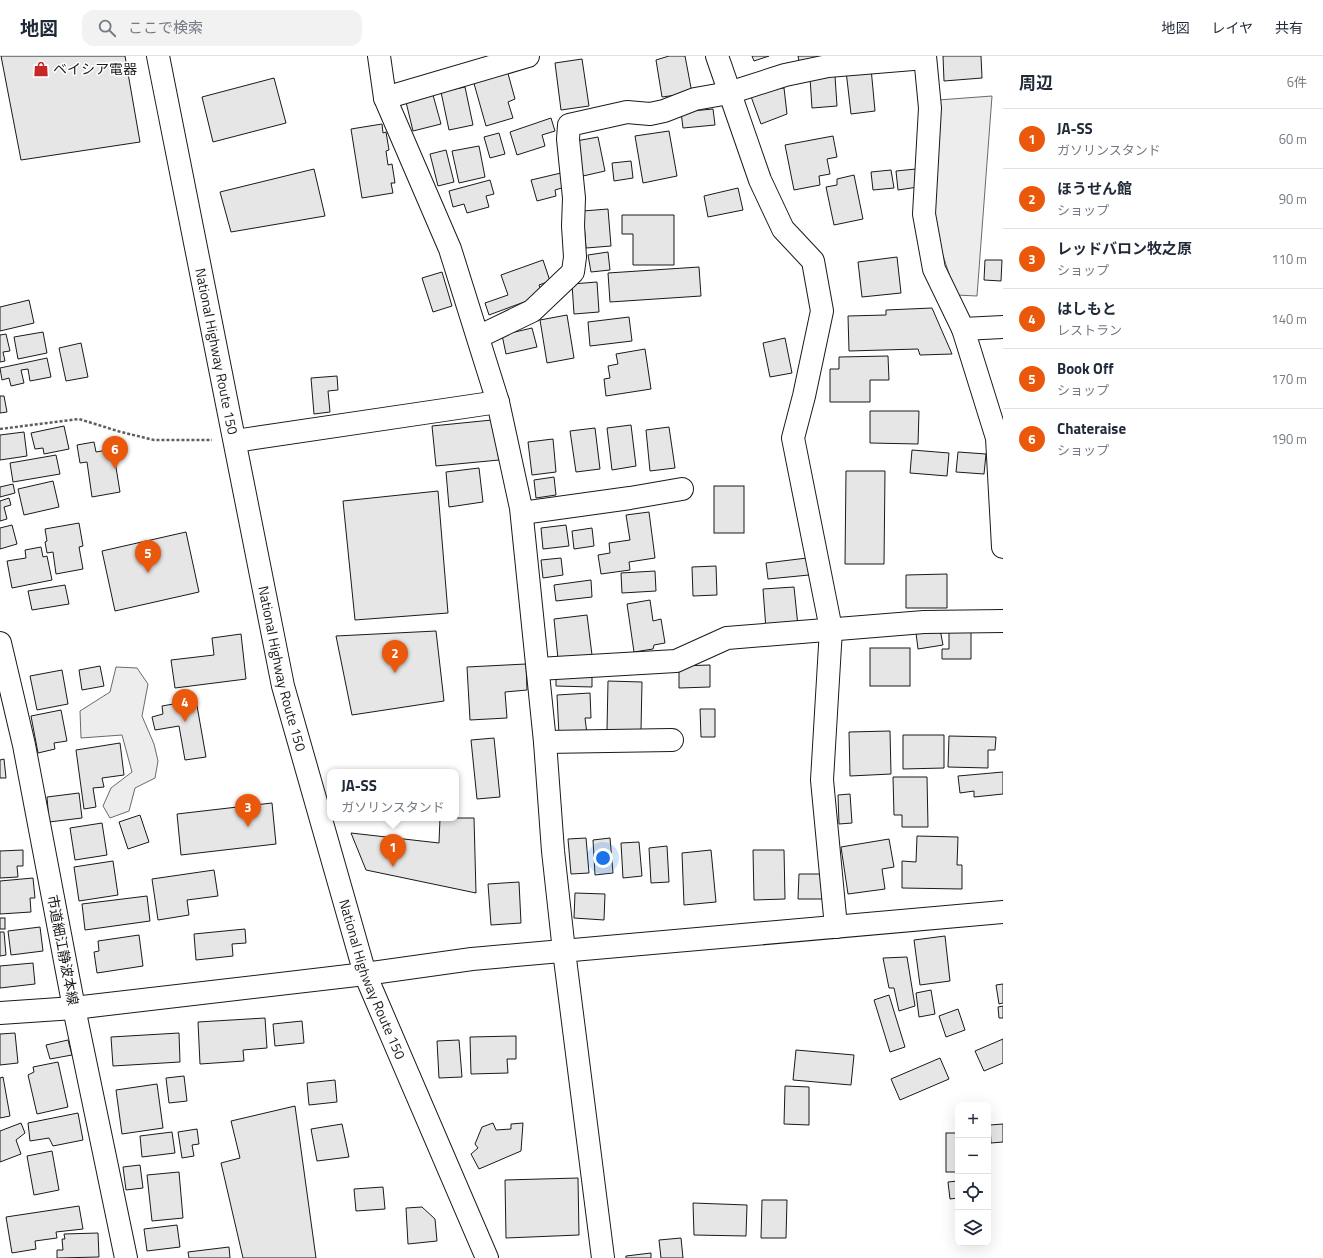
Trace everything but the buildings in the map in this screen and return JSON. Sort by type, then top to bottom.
[{"type":"main road","name":"National Highway Route 150","points":[[158,56],[283,686],[365,974],[487,1258]]},
{"type":"main road","points":[[379,56],[385,98],[450,249],[478,336],[498,402],[522,513],[545,742],[553,851],[564,952],[603,1258]]},
{"type":"main road","points":[[385,98],[480,63],[528,56]]},
{"type":"main road","points":[[717,56],[760,180],[783,229],[813,261],[822,311],[804,396],[793,438],[831,629],[822,780],[836,927]]},
{"type":"main road","points":[[478,336],[532,311],[573,272],[575,257],[573,226],[574,198],[568,139],[569,125],[627,112],[650,114],[664,111],[695,99],[730,93],[785,75],[828,66],[925,57],[930,108],[924,214],[934,269],[963,329],[997,438],[1003,547]]},
{"type":"main road","points":[[963,329],[1003,326]]},
{"type":"main road","points":[[235,441],[498,402]]},
{"type":"main road","points":[[522,513],[682,489]]},
{"type":"main road","points":[[538,669],[676,661],[727,638],[924,622],[1003,621]]},
{"type":"main road","name":"市道細江静波本線","points":[[0,643],[24,745],[74,1008],[126,1258]]},
{"type":"main road","points":[[545,742],[672,740]]},
{"type":"main road","points":[[0,1013],[74,1008],[365,974],[472,959],[1003,912]]},
{"type":"path","points":[[0,429],[79,419],[154,440],[235,441]]},
{"type":"shaded area","points":[[992,96],[977,296],[956,295],[931,219],[938,100]]},
{"type":"shaded area","points":[[116,667],[137,668],[148,684],[142,716],[154,744],[158,761],[155,778],[135,788],[129,811],[110,818],[103,806],[111,788],[132,772],[122,735],[81,738],[80,711],[110,692]]},
{"type":"place","name":"ベイシア電器","points":[[41,69]]},
{"type":"place","name":"Chateraise","points":[[115,469]]},
{"type":"place","name":"Book Off","points":[[148,573]]},
{"type":"place","name":"ほうせん館","points":[[395,673]]},
{"type":"place","name":"はしもと","points":[[185,722]]},
{"type":"place","name":"レッドバロン牧之原","points":[[248,827]]},
{"type":"place","name":"JA-SS","points":[[393,867]]}]
